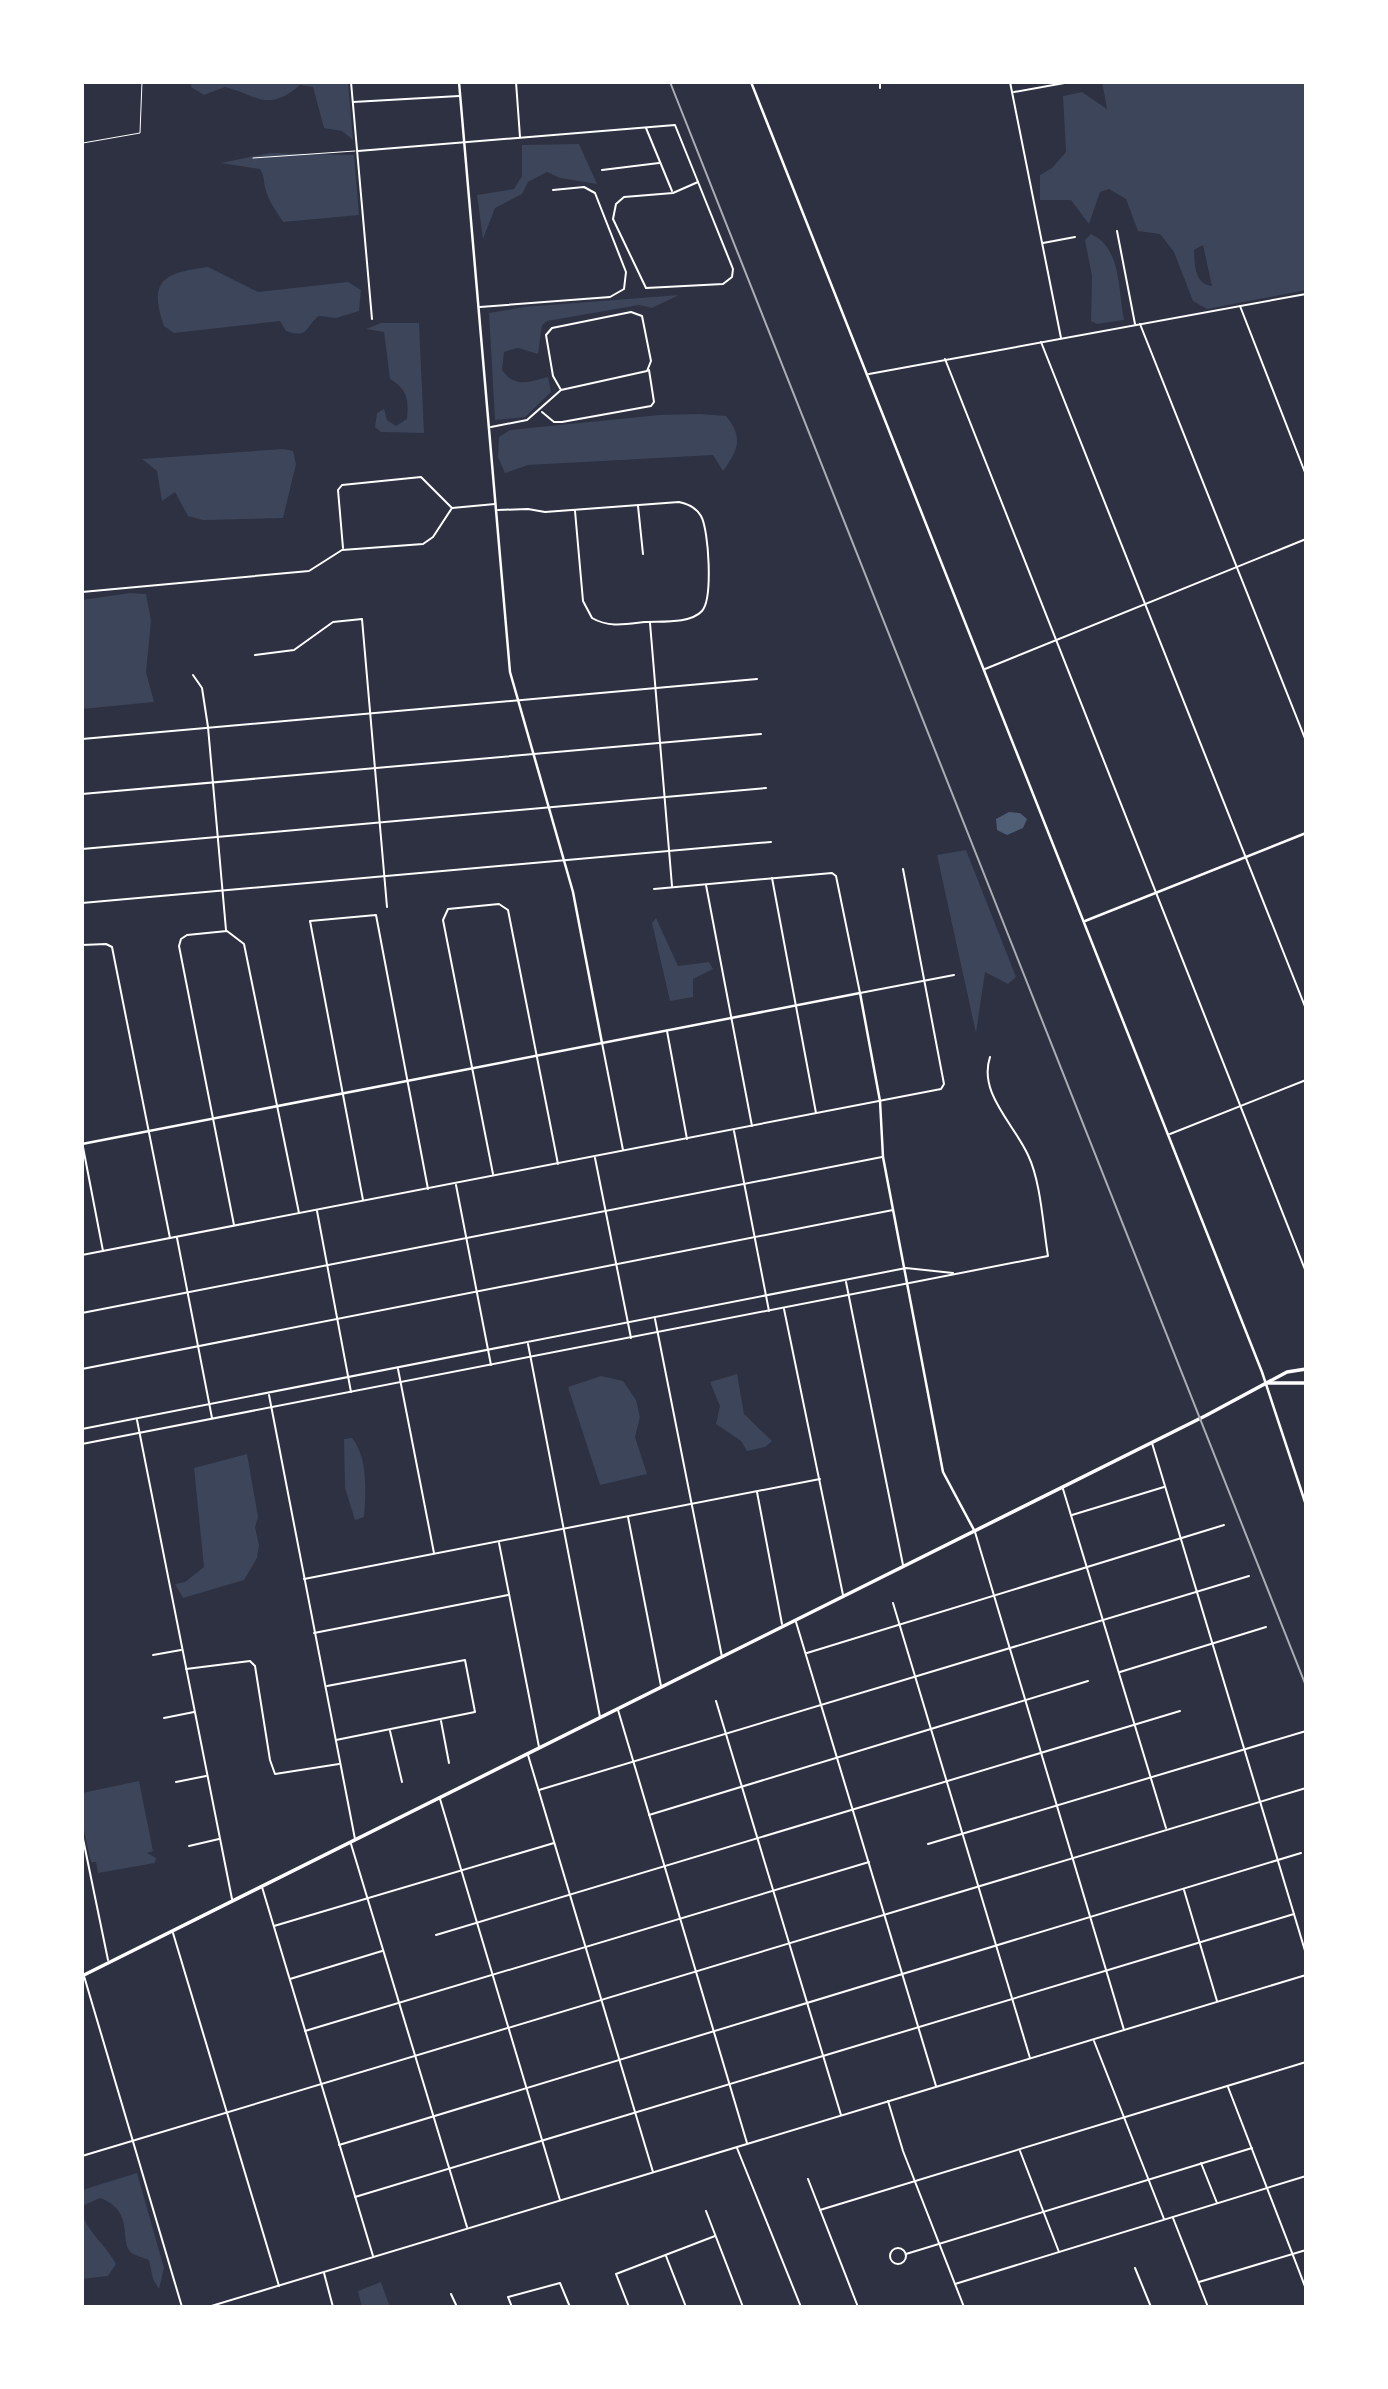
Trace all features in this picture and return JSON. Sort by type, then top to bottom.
[{"type":"main road","points":[[83,1976],[1152,1443],[1287,1372],[1306,1369]]},
{"type":"main road","points":[[1266,1383],[1306,1382]]},
{"type":"street","points":[[352,82],[372,319]]},
{"type":"street","points":[[459,82],[510,671],[573,892],[623,1151]]},
{"type":"street","points":[[516,82],[520,138]]},
{"type":"street","points":[[751,82],[1169,1134],[1266,1383],[1306,1505]]},
{"type":"street","points":[[880,82],[880,88]]},
{"type":"street","points":[[1010,82],[1061,338]]},
{"type":"street","points":[[1013,92],[1070,82]]},
{"type":"street","points":[[353,102],[460,96]]},
{"type":"street","points":[[358,151],[677,126],[733,270],[732,277],[726,283],[653,289],[642,284],[613,219],[614,208],[624,197],[673,192],[698,182]]},
{"type":"street","points":[[646,127],[673,192]]},
{"type":"street","points":[[602,170],[660,162]]},
{"type":"street","points":[[480,307],[610,297],[624,289],[626,272],[595,193],[584,187],[553,190]]},
{"type":"street","points":[[1117,231],[1135,325]]},
{"type":"street","points":[[1042,243],[1075,237]]},
{"type":"street","points":[[867,374],[1306,294]]},
{"type":"street","points":[[1239,305],[1306,475]]},
{"type":"street","points":[[541,411],[554,422],[562,422],[651,406],[654,402],[649,369],[651,361],[642,316],[638,313],[556,326],[546,335],[553,376],[561,390]]},
{"type":"street","points":[[1140,324],[1306,741]]},
{"type":"street","points":[[1041,342],[1306,1009]]},
{"type":"street","points":[[945,359],[1306,1272]]},
{"type":"street","points":[[490,427],[523,422],[541,411],[561,390],[645,373],[649,369]]},
{"type":"street","points":[[342,550],[338,490],[342,485],[421,477],[452,508]]},
{"type":"street","points":[[452,508],[496,504]]},
{"type":"street","points":[[497,510],[575,511],[688,504],[696,509],[704,524],[710,593],[708,603],[695,616],[650,622],[608,624],[592,618],[586,610],[575,511]]},
{"type":"street","points":[[638,505],[643,554]]},
{"type":"street","points":[[82,592],[309,571],[342,550],[424,544],[433,537],[452,508]]},
{"type":"street","points":[[985,669],[1306,539]]},
{"type":"street","points":[[255,656],[294,650],[333,622],[362,619],[387,907]]},
{"type":"street","points":[[650,622],[673,887]]},
{"type":"street","points":[[193,675],[202,688],[208,727],[227,931]]},
{"type":"street","points":[[82,739],[757,680]]},
{"type":"street","points":[[82,794],[761,734]]},
{"type":"street","points":[[82,849],[766,788]]},
{"type":"street","points":[[1085,921],[1306,833]]},
{"type":"street","points":[[82,903],[771,842]]},
{"type":"street","points":[[82,1255],[942,1089],[944,1084],[903,869]]},
{"type":"street","points":[[654,889],[834,873],[880,1101],[883,1157],[943,1472],[975,1531],[1124,2031]]},
{"type":"street","points":[[771,877],[817,1114]]},
{"type":"street","points":[[706,884],[752,1126]]},
{"type":"street","points":[[493,1176],[444,915],[448,909],[505,906],[558,1165]]},
{"type":"street","points":[[364,1201],[310,920],[376,915],[428,1189]]},
{"type":"street","points":[[234,1226],[179,944],[187,935],[227,931],[244,944],[299,1214]]},
{"type":"street","points":[[82,945],[106,944],[112,947],[170,1239]]},
{"type":"street","points":[[103,1251],[82,1143],[954,975]]},
{"type":"street","points":[[667,1030],[687,1139]]},
{"type":"street","points":[[82,1444],[1048,1256],[1032,1165],[991,1091],[987,1068],[990,1057]]},
{"type":"street","points":[[1169,1134],[1306,1080]]},
{"type":"street","points":[[734,1130],[769,1311]]},
{"type":"street","points":[[595,1157],[631,1338]]},
{"type":"street","points":[[82,1313],[883,1157]]},
{"type":"street","points":[[456,1184],[491,1365]]},
{"type":"street","points":[[316,1210],[351,1392]]},
{"type":"street","points":[[82,1369],[894,1210]]},
{"type":"street","points":[[176,1237],[212,1419]]},
{"type":"street","points":[[82,1429],[655,1319],[904,1268],[954,1273]]},
{"type":"street","points":[[846,1281],[903,1567]]},
{"type":"street","points":[[784,1308],[844,1597]]},
{"type":"street","points":[[655,1319],[722,1658]]},
{"type":"street","points":[[528,1343],[600,1718]]},
{"type":"street","points":[[398,1368],[435,1554]]},
{"type":"street","points":[[269,1394],[326,1686],[353,1842],[467,2229]]},
{"type":"street","points":[[137,1419],[232,1901]]},
{"type":"street","points":[[1152,1443],[1306,1954]]},
{"type":"street","points":[[304,1579],[820,1479]]},
{"type":"street","points":[[1062,1487],[1166,1829]]},
{"type":"street","points":[[1071,1515],[1165,1487]]},
{"type":"street","points":[[756,1491],[783,1627]]},
{"type":"street","points":[[628,1516],[661,1688]]},
{"type":"street","points":[[806,1653],[1224,1525]]},
{"type":"street","points":[[499,1542],[540,1748]]},
{"type":"street","points":[[539,1790],[1249,1576]]},
{"type":"street","points":[[314,1633],[509,1595]]},
{"type":"street","points":[[893,1603],[1030,2059]]},
{"type":"street","points":[[796,1621],[936,2087]]},
{"type":"street","points":[[1118,1672],[1266,1628]]},
{"type":"street","points":[[153,1656],[182,1650]]},
{"type":"street","points":[[326,1686],[465,1660],[475,1712],[336,1740]]},
{"type":"street","points":[[186,1669],[250,1661],[255,1666],[267,1747],[275,1773],[340,1764]]},
{"type":"street","points":[[649,1815],[1088,1681]]},
{"type":"street","points":[[716,1701],[842,2116]]},
{"type":"street","points":[[618,1710],[748,2144]]},
{"type":"street","points":[[436,1935],[1180,1711]]},
{"type":"street","points":[[164,1718],[195,1712]]},
{"type":"street","points":[[441,1720],[449,1763]]},
{"type":"street","points":[[390,1730],[402,1782]]},
{"type":"street","points":[[928,1844],[1306,1731]]},
{"type":"street","points":[[528,1755],[654,2173]]},
{"type":"street","points":[[176,1782],[207,1776]]},
{"type":"street","points":[[82,2156],[1306,1788]]},
{"type":"street","points":[[440,1798],[561,2201]]},
{"type":"street","points":[[82,1834],[108,1962]]},
{"type":"street","points":[[189,1846],[220,1839]]},
{"type":"street","points":[[274,1926],[555,1843]]},
{"type":"street","points":[[339,2145],[1091,1919],[1301,1853]]},
{"type":"street","points":[[305,2031],[869,1862]]},
{"type":"street","points":[[262,1887],[373,2257]]},
{"type":"street","points":[[1184,1890],[1218,2002]]},
{"type":"street","points":[[355,2197],[1294,1914]]},
{"type":"street","points":[[173,1931],[279,2286]]},
{"type":"street","points":[[289,1979],[383,1951]]},
{"type":"street","points":[[208,2307],[1306,1975]]},
{"type":"street","points":[[83,1976],[182,2307]]},
{"type":"street","points":[[1094,2040],[1164,2220]]},
{"type":"street","points":[[820,2210],[1306,2062]]},
{"type":"street","points":[[1228,2086],[1306,2289]]},
{"type":"street","points":[[888,2101],[915,2183],[964,2307]]},
{"type":"street","points":[[737,2147],[801,2307]]},
{"type":"street","points":[[906,2254],[1252,2148]]},
{"type":"street","points":[[1019,2150],[1059,2252]]},
{"type":"street","points":[[1201,2163],[1217,2204]]},
{"type":"street","points":[[955,2284],[1306,2176]]},
{"type":"street","points":[[808,2179],[858,2307]]},
{"type":"street","points":[[706,2211],[743,2307]]},
{"type":"street","points":[[1173,2217],[1209,2307]]},
{"type":"street","points":[[629,2307],[616,2274],[715,2236]]},
{"type":"street","points":[[895,2248],[903,2249],[906,2254],[906,2259],[900,2264],[892,2262],[890,2257],[895,2248]]},
{"type":"street","points":[[1199,2282],[1306,2249]]},
{"type":"street","points":[[665,2255],[686,2307]]},
{"type":"street","points":[[1135,2268],[1151,2307]]},
{"type":"street","points":[[323,2272],[333,2307]]},
{"type":"street","points":[[512,2307],[508,2297],[560,2283],[570,2307]]},
{"type":"street","points":[[451,2294],[457,2307]]},
{"type":"lane","points":[[83,144],[140,133],[142,82]]},
{"type":"lane","points":[[253,158],[358,151]]},
{"type":"shaded area","points":[[191,82],[348,82],[353,140],[342,131],[324,128],[313,87],[300,85],[279,98],[263,100],[225,87],[204,95],[191,87]]},
{"type":"shaded area","points":[[1102,82],[1306,82],[1306,290],[1207,309],[1193,301],[1174,252],[1160,234],[1138,231],[1126,199],[1109,189],[1100,192],[1089,224],[1071,200],[1040,200],[1040,175],[1052,168],[1066,152],[1063,96],[1082,92],[1107,109]],"holes":[[[1203,245],[1212,286],[1201,281],[1195,267],[1194,250]]]},
{"type":"shaded area","points":[[579,144],[597,184],[560,178],[547,172],[528,182],[522,194],[495,208],[483,239],[477,195],[514,189],[522,176],[522,145]]},
{"type":"shaded area","points":[[270,153],[354,155],[359,215],[283,222],[269,199],[260,169],[221,163]]},
{"type":"shaded area","points":[[1091,234],[1108,249],[1113,260],[1124,320],[1097,324],[1091,321],[1092,276],[1085,240]]},
{"type":"shaded area","points":[[208,267],[258,292],[348,282],[361,290],[359,311],[336,318],[319,316],[306,331],[299,334],[286,331],[280,321],[174,333],[164,326],[159,310],[159,288],[171,276]]},
{"type":"shaded area","points":[[679,295],[652,308],[639,305],[547,321],[542,325],[538,354],[518,348],[504,352],[502,370],[512,379],[522,382],[548,377],[551,392],[525,417],[495,420],[489,313],[524,307]]},
{"type":"shaded area","points":[[381,323],[419,323],[424,433],[381,432],[375,427],[377,413],[384,409],[387,420],[396,426],[407,419],[408,412],[403,391],[390,379],[384,332],[366,329]]},
{"type":"shaded area","points":[[659,415],[726,416],[735,431],[737,444],[723,471],[713,455],[528,465],[505,473],[498,457],[499,437],[510,430]]},
{"type":"shaded area","points":[[283,449],[293,451],[296,464],[283,518],[203,520],[188,516],[175,492],[162,501],[157,471],[142,459]]},
{"type":"shaded area","points":[[130,593],[146,594],[151,621],[146,672],[154,702],[82,709],[82,600]]},
{"type":"shaded area","points":[[1009,812],[1020,813],[1027,819],[1023,828],[1007,835],[997,830],[996,819]]},
{"type":"shaded area","points":[[966,850],[1016,977],[1008,984],[985,972],[976,1033],[937,855]]},
{"type":"shaded area","points":[[656,918],[678,966],[709,962],[713,969],[693,979],[693,997],[670,1001],[652,923]]},
{"type":"shaded area","points":[[737,1374],[744,1414],[772,1441],[765,1447],[747,1451],[741,1441],[716,1424],[720,1406],[710,1382]]},
{"type":"shaded area","points":[[601,1376],[623,1381],[636,1400],[640,1417],[635,1437],[647,1474],[600,1485],[568,1387]]},
{"type":"shaded area","points":[[352,1438],[361,1455],[365,1487],[364,1517],[355,1520],[345,1488],[344,1439]]},
{"type":"shaded area","points":[[247,1454],[258,1517],[255,1527],[259,1545],[257,1558],[244,1580],[183,1598],[175,1584],[185,1582],[204,1567],[194,1468]]},
{"type":"shaded area","points":[[139,1781],[153,1851],[147,1853],[156,1858],[155,1863],[98,1873],[96,1862],[91,1862],[82,1821],[82,1793]]},
{"type":"shaded area","points":[[137,2173],[164,2268],[159,2289],[153,2279],[149,2260],[133,2254],[129,2249],[119,2211],[100,2198],[82,2206],[82,2190]]},
{"type":"shaded area","points":[[82,2214],[116,2264],[108,2276],[82,2279]]},
{"type":"shaded area","points":[[381,2282],[390,2307],[362,2307],[358,2291]]},
{"type":"railway","points":[[670,82],[1306,1686]]}]
